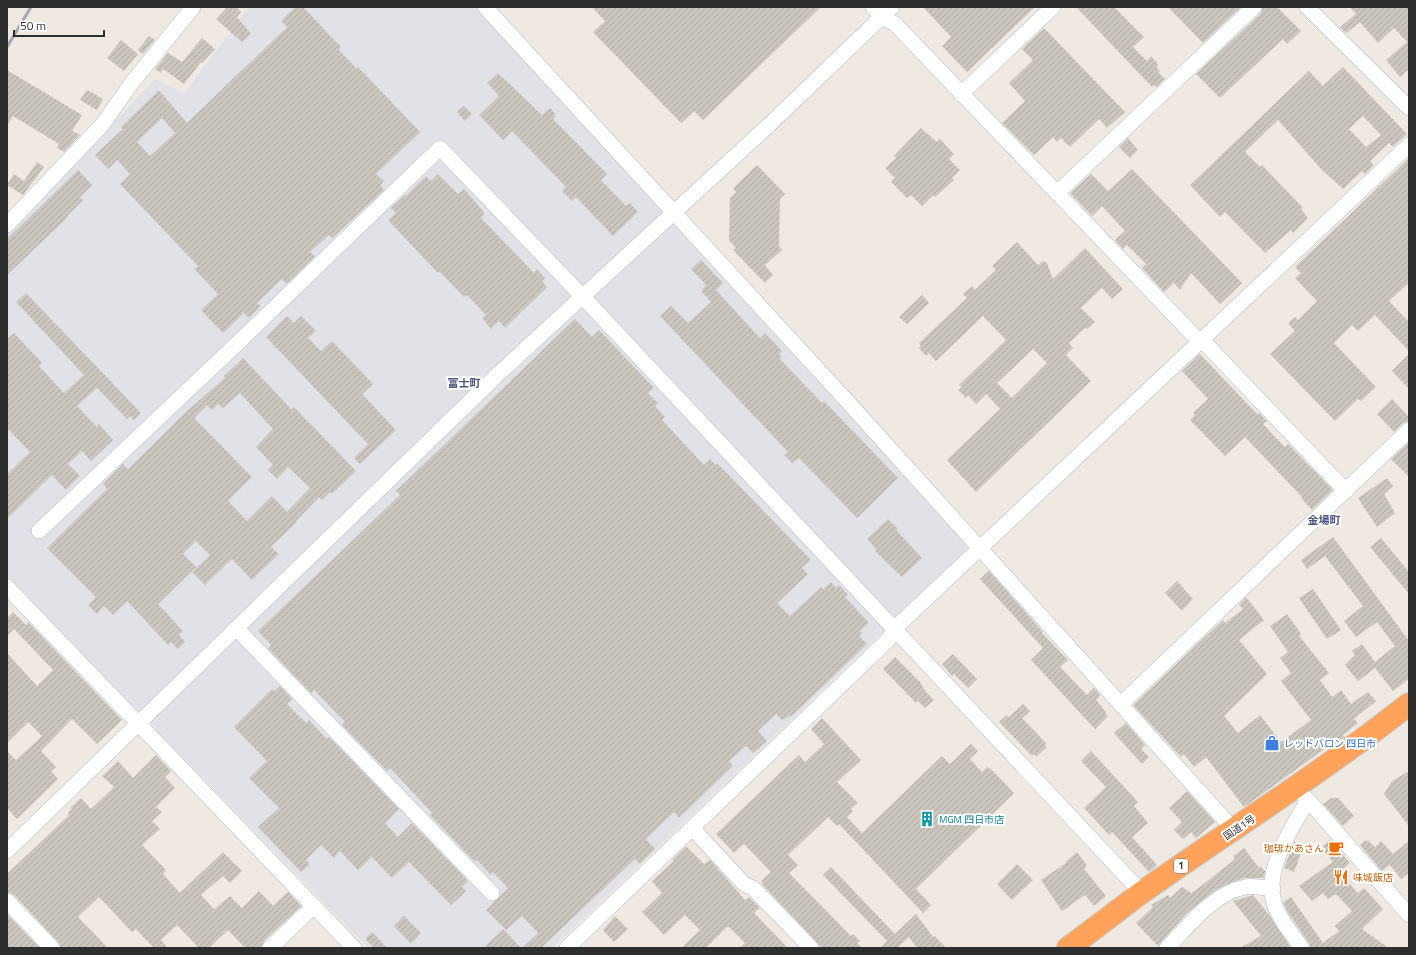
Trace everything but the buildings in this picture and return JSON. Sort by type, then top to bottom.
[{"type":"highway","name":"国道1号","points":[[1068,948],[1142,893],[1234,830],[1302,794],[1371,734],[1409,704]]},
{"type":"street","points":[[7,224],[102,125],[131,84],[193,7]]},
{"type":"street","points":[[486,7],[674,214],[847,401],[1234,830]]},
{"type":"street","points":[[961,94],[1053,7]]},
{"type":"street","points":[[1057,192],[1254,7]]},
{"type":"street","points":[[1307,7],[1409,108]]},
{"type":"street","points":[[7,851],[138,722],[238,629],[496,376],[582,296],[674,214],[883,10],[894,24],[961,94],[1346,491]]},
{"type":"street","points":[[567,948],[889,639],[894,628],[1409,145]]},
{"type":"street","points":[[39,531],[238,343],[440,148],[582,296],[1142,893]]},
{"type":"street","points":[[1120,704],[1409,430]]},
{"type":"street","points":[[7,587],[354,948]]},
{"type":"street","points":[[238,629],[492,893]]},
{"type":"street","points":[[1302,948],[1274,903],[1273,888],[1274,871],[1302,794],[1408,910]]},
{"type":"street","points":[[692,828],[744,884],[753,888],[811,948]]},
{"type":"street","points":[[1177,945],[1208,907],[1225,895],[1246,886],[1273,888]]},
{"type":"street","points":[[7,901],[52,948]]},
{"type":"street","points":[[270,948],[314,906]]},
{"type":"shaded area","points":[[249,7],[476,7],[970,549],[552,948],[368,948],[7,576],[7,234],[155,79],[184,93]]},
{"type":"railway","points":[[7,47],[31,7]]},
{"type":"place","name":"レッドバロン 四日市","points":[[1272,743]]},
{"type":"place","name":"MGM 四日市店","points":[[927,819]]},
{"type":"place","name":"珈琲かあさん","points":[[1336,848]]},
{"type":"place","name":"味城飯店","points":[[1341,877]]},
{"type":"district","name":"富士町","points":[[464,383]]},
{"type":"district","name":"金場町","points":[[1324,520]]}]
